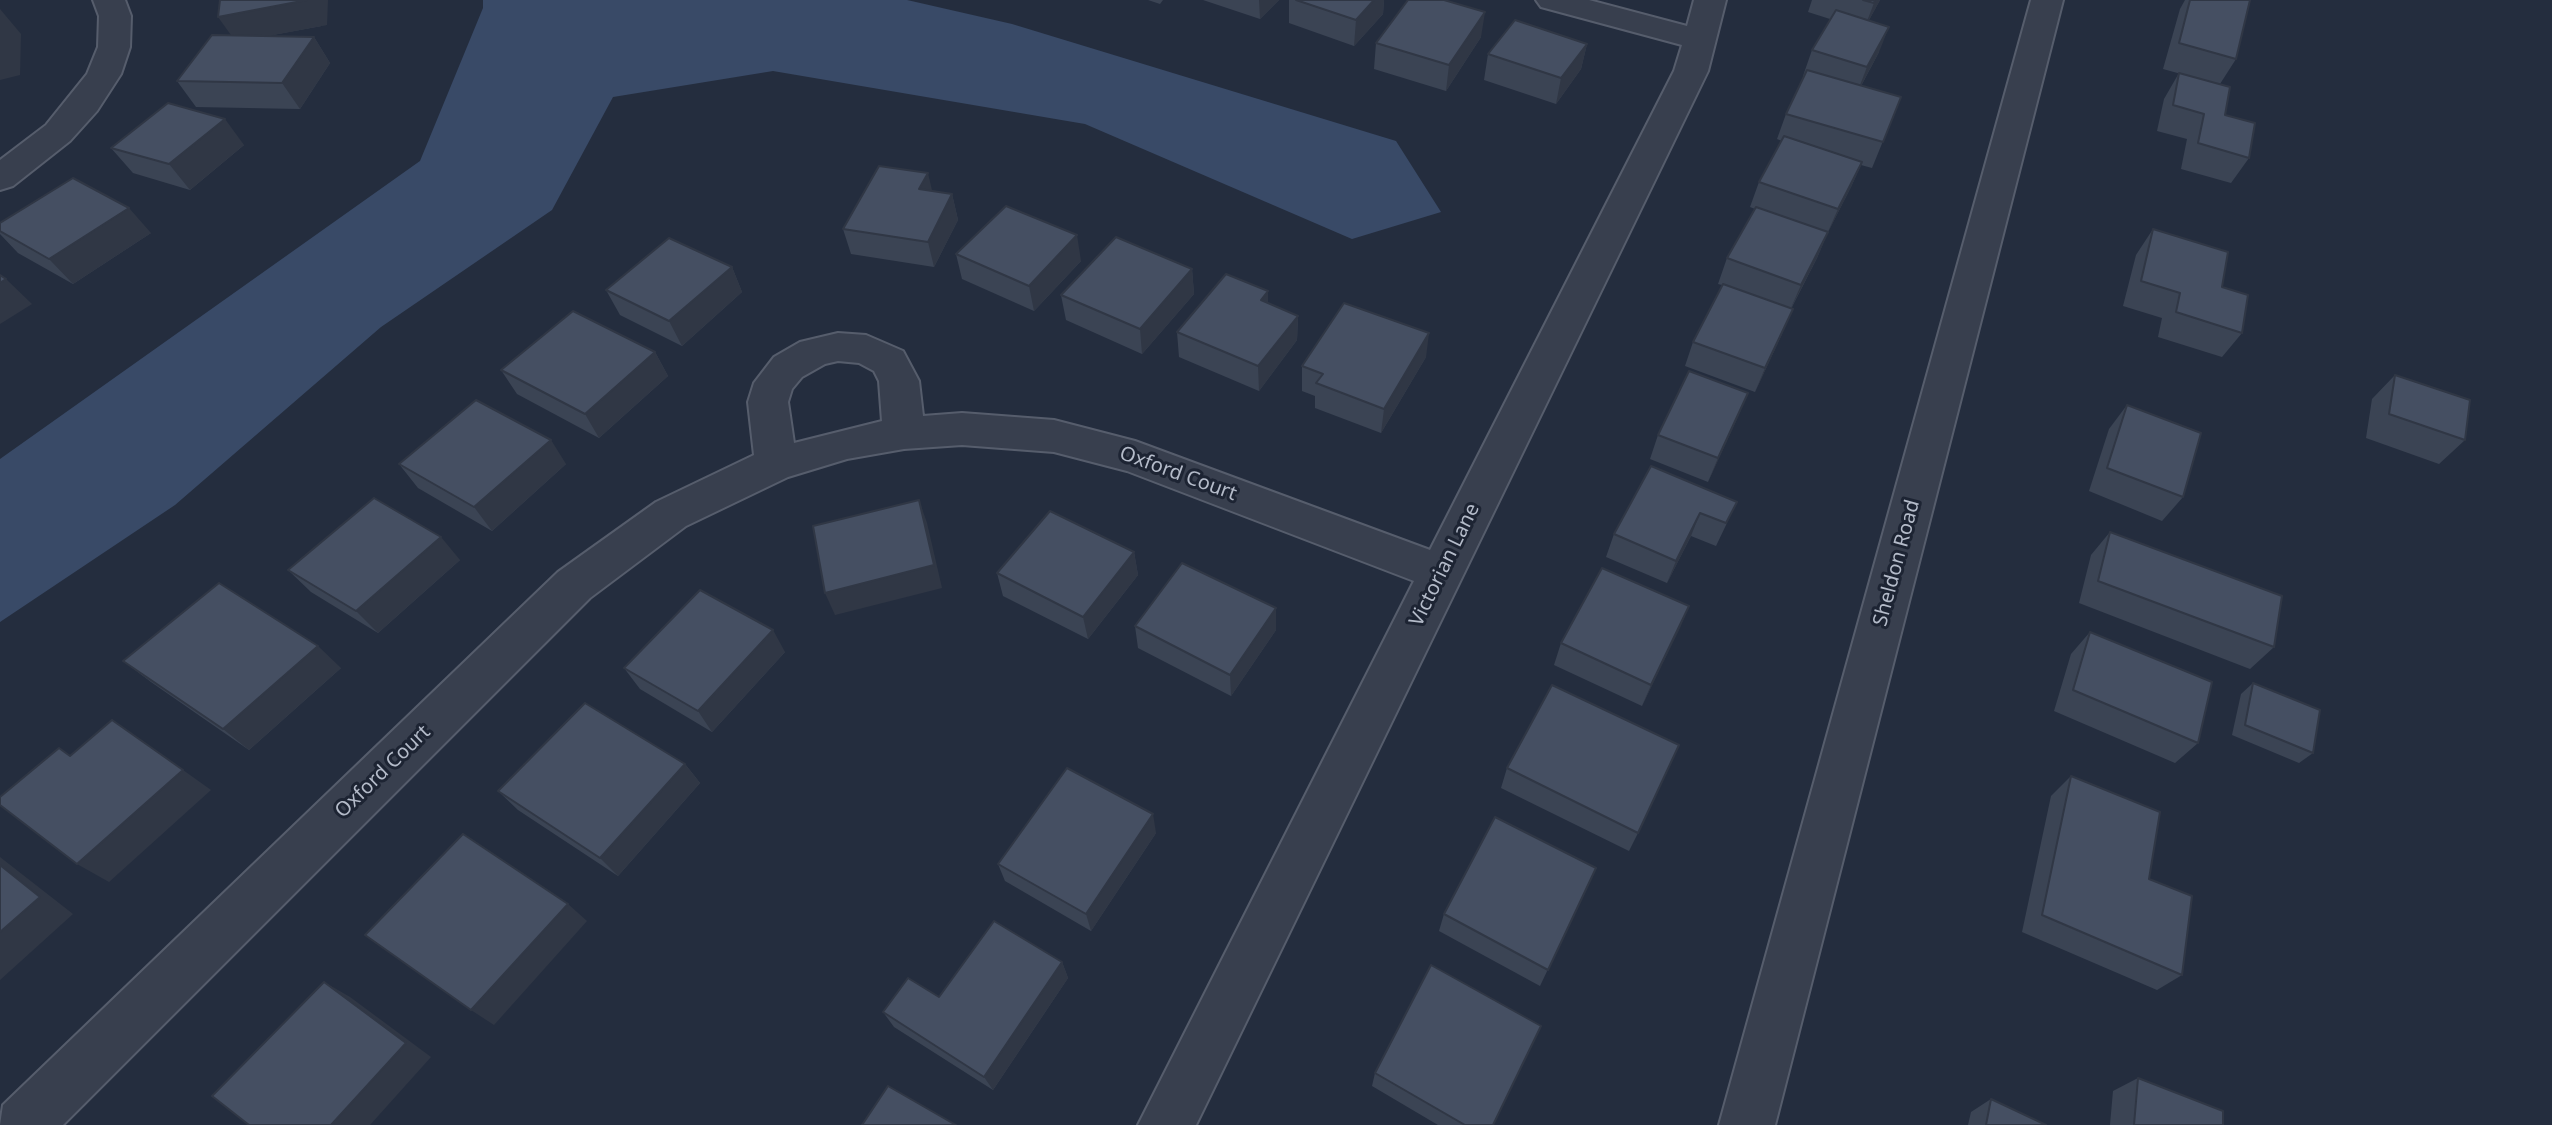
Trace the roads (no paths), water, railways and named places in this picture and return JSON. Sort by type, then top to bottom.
[{"type":"street","points":[[0,178],[58,133],[85,103],[104,74],[114,47],[115,16],[109,0]]},
{"type":"street","points":[[1552,0],[1706,20]]},
{"type":"street","name":"Sheldon Road","points":[[1747,1125],[2047,0]]},
{"type":"street","name":"Victorian Lane","points":[[1166,1125],[1691,71],[1706,20]]},
{"type":"street","points":[[776,464],[768,402],[774,383],[788,367],[814,352],[838,347],[866,349],[889,361],[899,381],[904,433]]},
{"type":"street","name":"Oxford Court","points":[[23,1125],[574,585],[671,514],[730,483],[776,464],[847,443],[904,433],[1009,430],[1097,445],[1441,573]]},
{"type":"water","points":[[483,0],[907,0],[1012,24],[1396,141],[1441,212],[1352,239],[1085,124],[773,71],[613,97],[552,210],[381,327],[175,505],[0,622],[0,459],[420,161],[483,8]]}]
